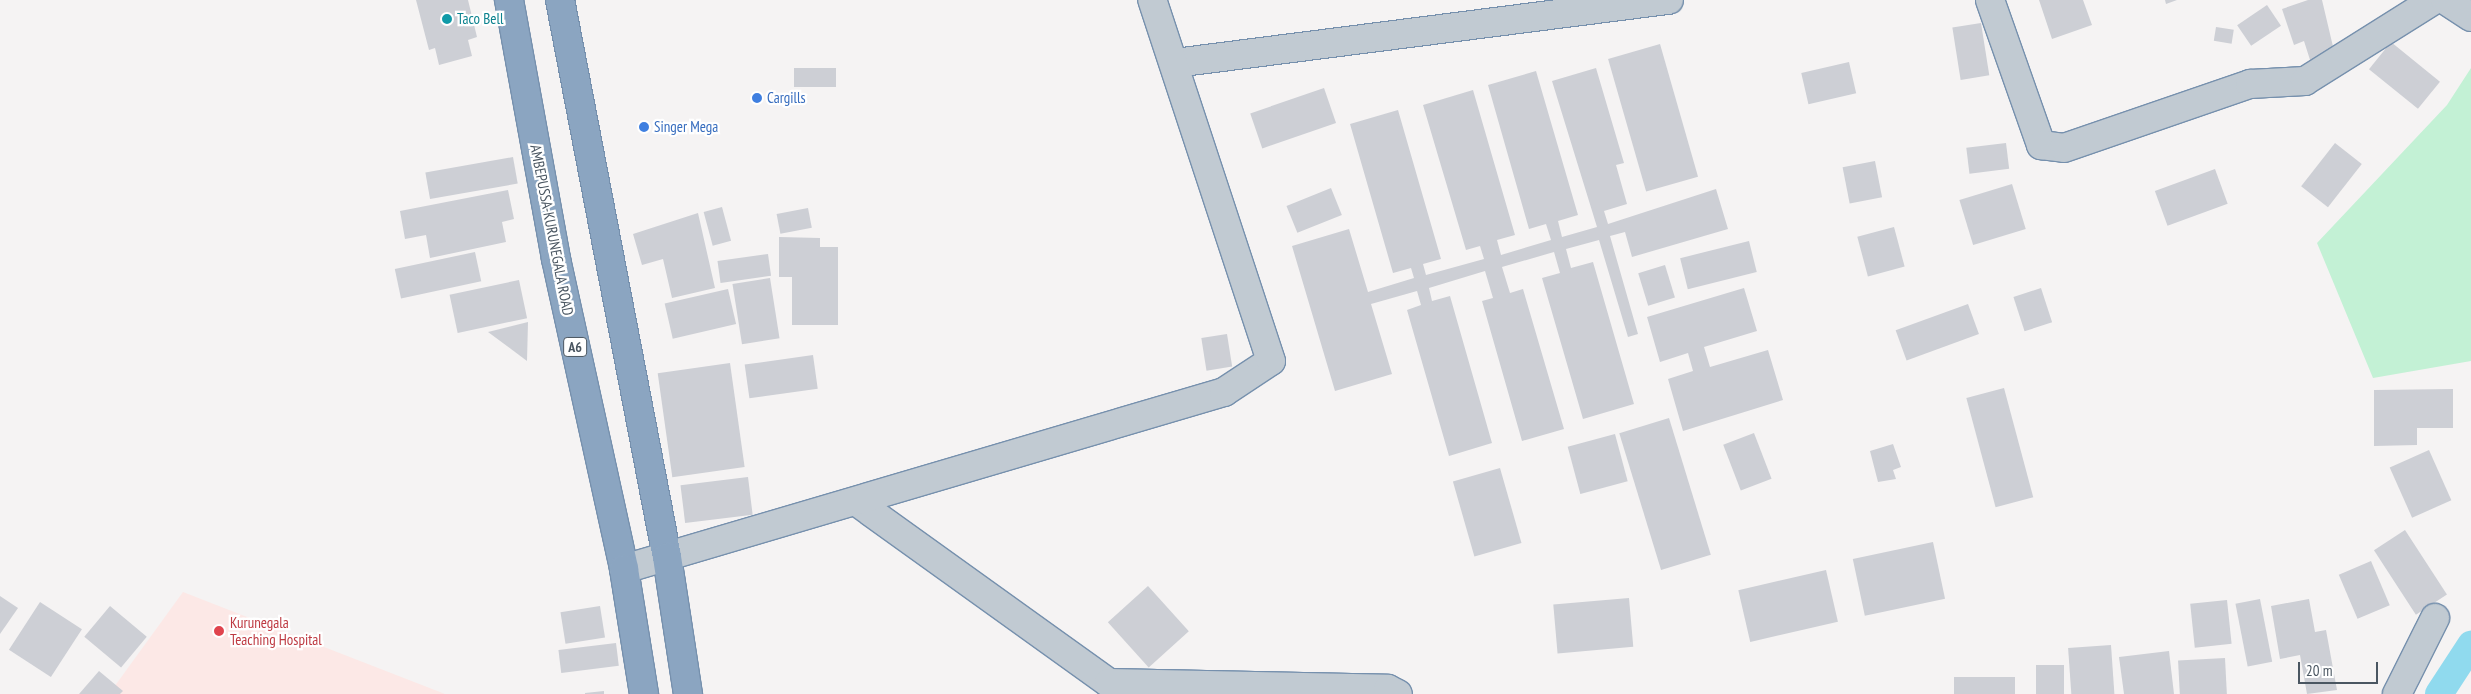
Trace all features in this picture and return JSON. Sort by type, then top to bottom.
[{"type":"highway","name":"AMBEPUSSA-KURUNEGALA ROAD","points":[[509,0],[556,259],[624,570],[644,694]]},
{"type":"highway","points":[[560,0],[667,557],[688,694]]},
{"type":"street","points":[[624,570],[1224,392],[1271,361],[1175,63],[1152,0]]},
{"type":"street","points":[[1175,63],[1669,0]]},
{"type":"street","points":[[1990,0],[2041,145],[2064,148],[2250,84],[2304,81],[2434,0]]},
{"type":"street","points":[[2445,0],[2471,17]]},
{"type":"street","points":[[857,502],[1109,682],[1388,689],[1398,694]]},
{"type":"street","points":[[2396,694],[2435,618]]},
{"type":"shaded area","name":"Kurunegala Teaching Hospital","points":[[183,592],[445,694],[109,694]]},
{"type":"green space","points":[[2471,68],[2471,361],[2373,378],[2317,243],[2447,105]]},
{"type":"building","name":"Taco Bell","points":[[416,0],[468,0],[477,37],[468,40],[472,56],[439,65],[435,48],[429,50]]},
{"type":"building","points":[[2039,0],[2083,0],[2092,25],[2052,39]]},
{"type":"building","points":[[2165,0],[2177,0],[2166,4]]},
{"type":"building","points":[[2308,0],[2322,0],[2335,55],[2311,63],[2304,41],[2294,45],[2282,9]]},
{"type":"building","points":[[2267,5],[2281,26],[2251,46],[2237,25]]},
{"type":"building","points":[[1981,23],[1989,75],[1961,80],[1952,28]]},
{"type":"building","points":[[2216,27],[2234,30],[2232,44],[2214,41]]},
{"type":"building","points":[[2391,42],[2440,82],[2418,109],[2369,69]]},
{"type":"building","points":[[1660,44],[1698,177],[1646,192],[1608,59]]},
{"type":"building","points":[[1849,62],[1856,93],[1808,104],[1801,73]]},
{"type":"building","points":[[794,68],[836,68],[836,87],[794,87]]},
{"type":"building","points":[[1596,68],[1624,163],[1616,165],[1627,204],[1604,211],[1608,224],[1716,189],[1728,229],[1632,257],[1625,232],[1610,236],[1638,334],[1628,337],[1599,240],[1566,249],[1571,268],[1593,262],[1634,404],[1583,419],[1542,278],[1560,273],[1554,252],[1502,267],[1510,293],[1523,289],[1564,429],[1522,441],[1482,301],[1493,298],[1485,271],[1429,288],[1432,301],[1450,296],[1492,443],[1449,456],[1407,310],[1421,305],[1417,291],[1371,304],[1392,374],[1335,391],[1292,246],[1349,229],[1368,292],[1414,278],[1411,268],[1393,273],[1350,124],[1398,110],[1441,259],[1423,264],[1426,275],[1484,259],[1480,246],[1466,250],[1423,105],[1473,90],[1515,235],[1497,240],[1501,255],[1551,240],[1546,224],[1529,229],[1488,85],[1536,71],[1578,215],[1558,221],[1562,237],[1597,227],[1552,81]]},
{"type":"building","points":[[1324,88],[1336,123],[1262,148],[1250,113]]},
{"type":"building","points":[[2006,143],[2009,169],[1969,174],[1966,148]]},
{"type":"building","points":[[2335,143],[2362,164],[2328,207],[2301,186]]},
{"type":"building","points":[[513,157],[518,184],[430,199],[425,172]]},
{"type":"building","points":[[1875,161],[1882,197],[1850,204],[1843,167]]},
{"type":"building","points":[[2215,169],[2228,204],[2168,226],[2155,191]]},
{"type":"building","points":[[2012,184],[2026,229],[1973,245],[1959,200]]},
{"type":"building","points":[[1331,188],[1342,215],[1297,233],[1286,206]]},
{"type":"building","points":[[508,190],[514,219],[502,222],[506,242],[430,258],[426,235],[405,239],[400,211]]},
{"type":"building","points":[[722,207],[731,241],[713,246],[704,212]]},
{"type":"building","points":[[808,208],[812,228],[780,234],[777,214]]},
{"type":"building","points":[[698,213],[715,288],[672,298],[663,259],[642,265],[633,234]]},
{"type":"building","points":[[1894,227],[1905,267],[1868,276],[1857,237]]},
{"type":"building","points":[[779,237],[820,238],[820,247],[838,247],[838,325],[792,325],[792,277],[779,277]]},
{"type":"building","points":[[1749,241],[1757,272],[1688,289],[1680,258]]},
{"type":"building","points":[[475,252],[481,281],[401,298],[395,269]]},
{"type":"building","points":[[768,254],[771,276],[721,283],[717,261]]},
{"type":"building","points":[[1665,265],[1675,298],[1648,306],[1638,273]]},
{"type":"building","points":[[770,278],[780,338],[742,344],[732,284]]},
{"type":"building","points":[[519,280],[527,318],[458,333],[450,295]]},
{"type":"building","points":[[1744,288],[1757,331],[1704,347],[1710,367],[1768,350],[1783,400],[1683,431],[1668,379],[1693,371],[1688,353],[1660,362],[1647,317]]},
{"type":"building","points":[[2041,288],[2052,322],[2025,331],[2013,297]]},
{"type":"building","points":[[728,289],[736,324],[673,339],[665,304]]},
{"type":"building","points":[[1968,304],[1979,334],[1907,360],[1896,330]]},
{"type":"building","points":[[528,322],[527,361],[488,332]]},
{"type":"building","points":[[1227,334],[1232,367],[1206,371],[1201,338]]},
{"type":"building","points":[[813,355],[818,389],[749,398],[745,365]]},
{"type":"building","points":[[730,363],[745,467],[672,477],[658,373]]},
{"type":"building","points":[[2004,388],[2033,497],[1996,507],[1966,398]]},
{"type":"building","points":[[2453,389],[2453,428],[2417,428],[2417,445],[2374,446],[2374,390]]},
{"type":"building","points":[[1669,418],[1711,555],[1661,570],[1619,433]]},
{"type":"building","points":[[1754,433],[1772,479],[1741,491],[1723,445]]},
{"type":"building","points":[[1615,434],[1628,481],[1580,494],[1568,447]]},
{"type":"building","points":[[1893,444],[1901,467],[1893,470],[1896,479],[1878,482],[1870,451]]},
{"type":"building","points":[[2429,450],[2451,500],[2412,518],[2390,467]]},
{"type":"building","points":[[1500,468],[1521,543],[1474,556],[1453,482]]},
{"type":"building","points":[[748,477],[753,515],[685,523],[681,485]]},
{"type":"building","points":[[2405,530],[2447,595],[2416,615],[2374,550]]},
{"type":"building","points":[[1933,542],[1945,599],[1865,616],[1853,559]]},
{"type":"building","points":[[2371,561],[2390,605],[2358,619],[2339,575]]},
{"type":"building","points":[[1826,570],[1838,622],[1750,642],[1738,590]]},
{"type":"building","points":[[1148,586],[1189,631],[1149,667],[1108,622]]},
{"type":"building","points":[[0,596],[18,608],[0,634]]},
{"type":"building","points":[[1629,598],[1633,647],[1558,653],[1553,605]]},
{"type":"building","points":[[2260,599],[2272,662],[2248,667],[2235,604]]},
{"type":"building","points":[[2309,599],[2315,632],[2326,630],[2337,690],[2307,694],[2300,655],[2280,659],[2271,606]]},
{"type":"building","points":[[2227,600],[2232,644],[2195,648],[2190,604]]},
{"type":"building","points":[[40,602],[82,629],[51,677],[9,650]]},
{"type":"building","points":[[110,606],[147,637],[121,667],[84,637]]},
{"type":"building","points":[[600,606],[605,638],[565,644],[560,612]]},
{"type":"building","points":[[616,643],[619,666],[561,673],[558,650]]},
{"type":"building","points":[[2111,645],[2114,694],[2071,694],[2068,648]]},
{"type":"building","points":[[2169,651],[2174,694],[2124,694],[2119,657]]},
{"type":"building","points":[[2225,658],[2227,694],[2180,694],[2178,660]]},
{"type":"building","points":[[2036,665],[2064,665],[2064,694],[2036,694]]},
{"type":"building","points":[[99,671],[123,691],[120,694],[79,694]]},
{"type":"building","points":[[1954,677],[2015,677],[2015,694],[1954,694]]},
{"type":"building","points":[[604,691],[604,694],[585,694],[585,693]]},
{"type":"waterway","points":[[2439,694],[2471,645]]},
{"type":"place","name":"Taco Bell","points":[[447,19]]},
{"type":"place","name":"Cargills","points":[[757,98]]},
{"type":"place","name":"Singer Mega","points":[[644,127]]},
{"type":"place","name":"Kurunegala Teaching Hospital","points":[[219,631]]}]
